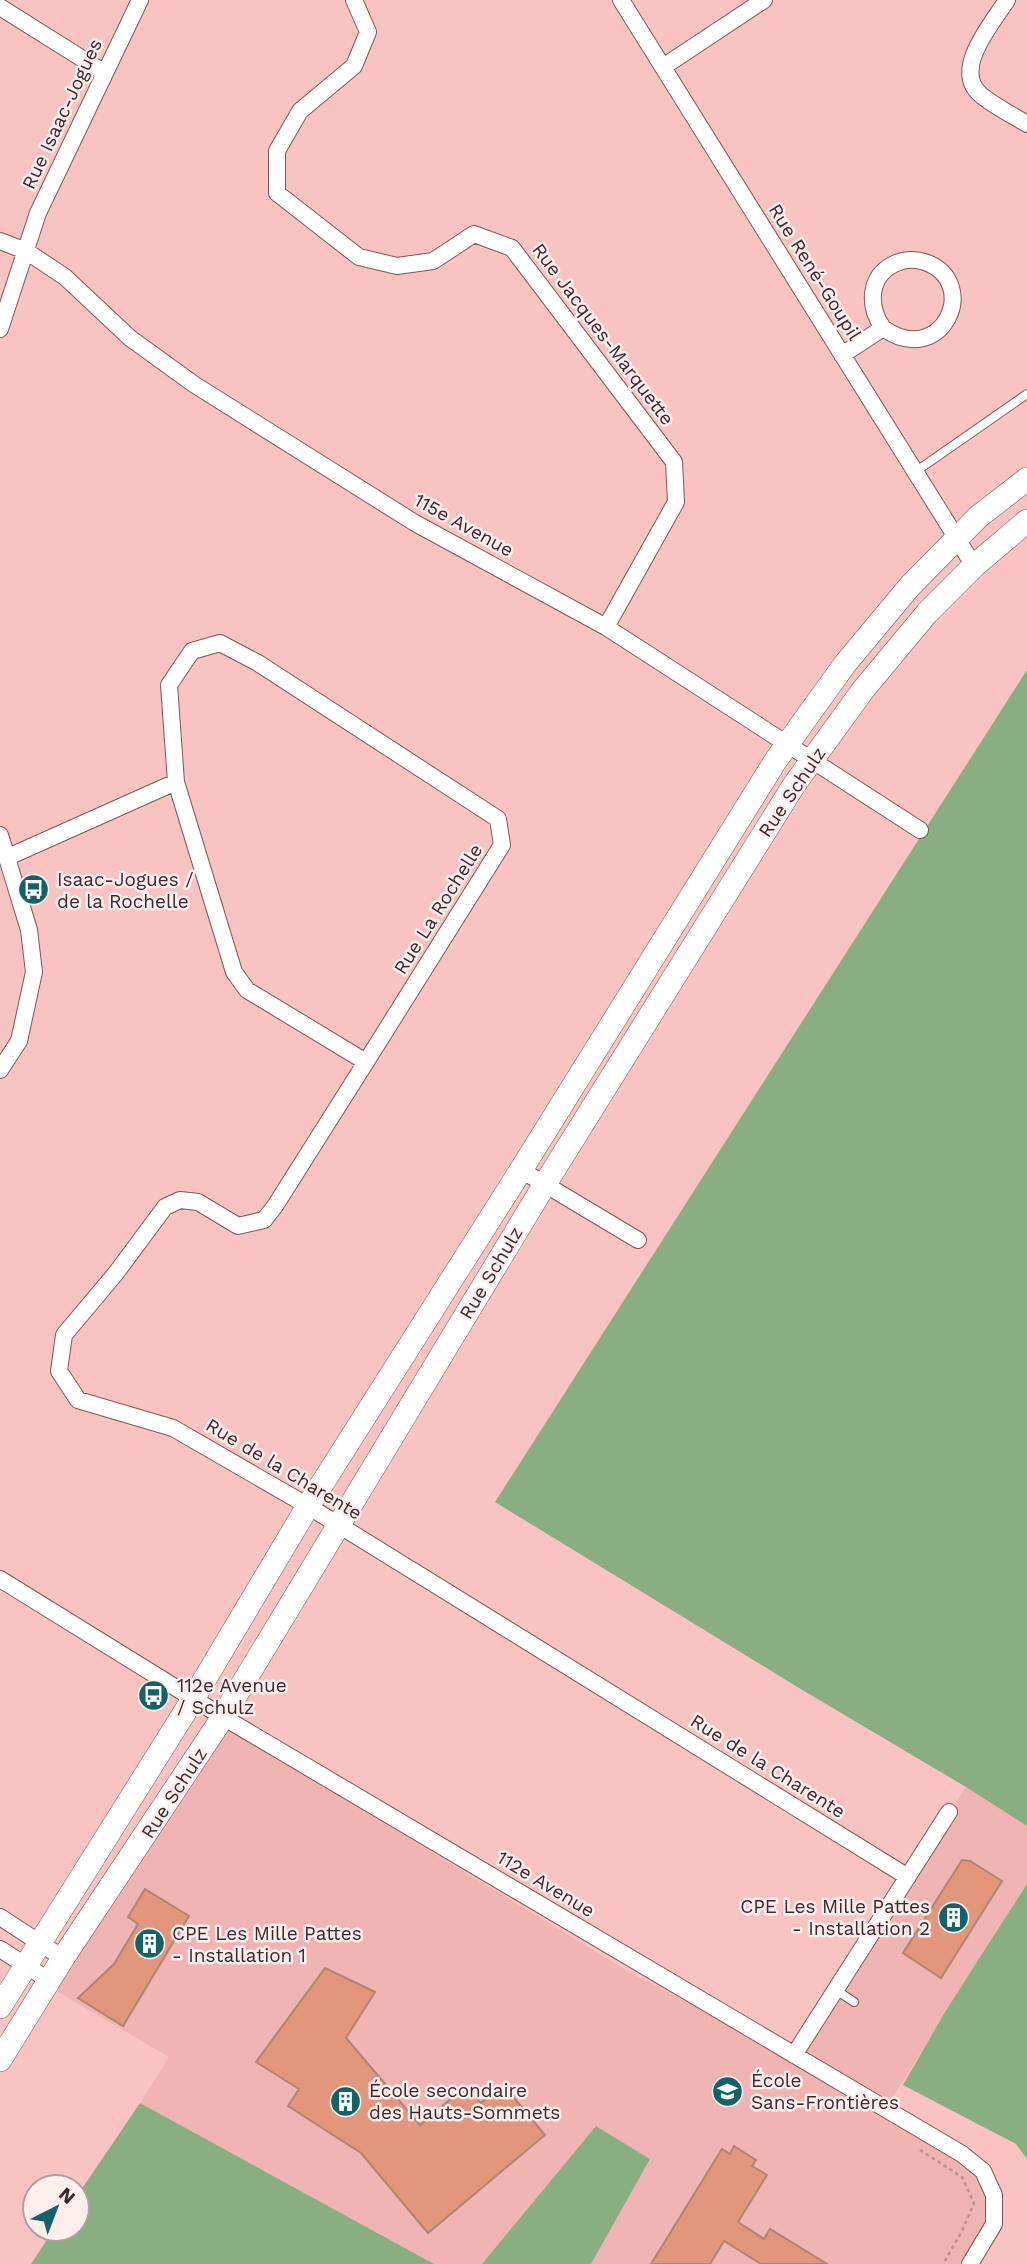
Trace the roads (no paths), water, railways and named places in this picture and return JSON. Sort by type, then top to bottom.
[{"type":"street","name":"Rue Isaac-Jogues","points":[[0,328],[38,213],[140,0]]},
{"type":"street","name":"Rue Jacques-Marquette","points":[[354,0],[368,32],[354,66],[300,111],[277,151],[277,193],[359,257],[397,266],[433,261],[474,234],[512,248],[666,451],[674,462],[676,502],[606,627]]},
{"type":"street","name":"Rue René-Goupil","points":[[621,0],[974,566]]},
{"type":"street","points":[[663,67],[764,0]]},
{"type":"street","points":[[1007,0],[973,54],[969,74],[979,94],[1027,124]]},
{"type":"street","points":[[0,7],[105,73]]},
{"type":"street","name":"115e Avenue","points":[[0,242],[26,251],[65,277],[130,338],[195,385],[415,523],[606,627],[920,830]]},
{"type":"street","points":[[919,260],[932,264],[943,273],[950,285],[953,299],[945,324],[934,334],[922,339],[908,340],[883,328],[872,306],[876,281],[884,271],[895,263],[919,260]]},
{"type":"street","points":[[842,355],[883,328]]},
{"type":"street","name":"Rue Schulz","points":[[0,2007],[193,1699],[308,1506],[787,745],[845,664],[910,586],[978,517],[1027,479]]},
{"type":"street","name":"Rue Schulz","points":[[0,2060],[63,1958],[223,1717],[545,1184],[794,785],[863,690],[919,623],[974,566],[1027,521]]},
{"type":"street","name":"Rue La Rochelle","points":[[220,643],[258,663],[498,819],[502,845],[366,1062],[247,990],[234,972],[176,782],[169,685],[192,652],[220,643]]},
{"type":"street","points":[[8,857],[176,782]]},
{"type":"street","points":[[0,835],[29,930],[34,972],[19,1041],[0,1070]]},
{"type":"street","name":"Rue de la Charente","points":[[366,1062],[264,1220],[238,1226],[198,1202],[180,1200],[165,1208],[116,1273],[64,1335],[60,1371],[78,1400],[173,1429],[308,1506],[908,1877]]},
{"type":"street","points":[[521,1170],[638,1240]]},
{"type":"street","name":"112e Avenue","points":[[0,1579],[223,1717],[962,2154],[983,2171],[994,2195],[994,2224],[970,2264]]},
{"type":"street","points":[[794,2055],[949,1812]]},
{"type":"street","points":[[119,1816],[146,1835]]},
{"type":"street","points":[[0,1917],[63,1958]]},
{"type":"street","points":[[0,1949],[50,1981]]},
{"type":"lane","points":[[915,472],[1027,394]]},
{"type":"lane","points":[[836,1990],[854,2002]]},
{"type":"place","name":"Isaac-Jogues / de la Rochelle","points":[[34,890]]},
{"type":"place","name":"112e Avenue / Schulz","points":[[154,1696]]},
{"type":"place","name":"CPE Les Mille Pattes - Installation 2","points":[[953,1917]]},
{"type":"place","name":"CPE Les Mille Pattes - Installation 1","points":[[149,1944]]},
{"type":"place","name":"École Sans-Frontières","points":[[728,2091]]},
{"type":"place","name":"École secondaire des Hauts-Sommets","points":[[346,2101]]}]
